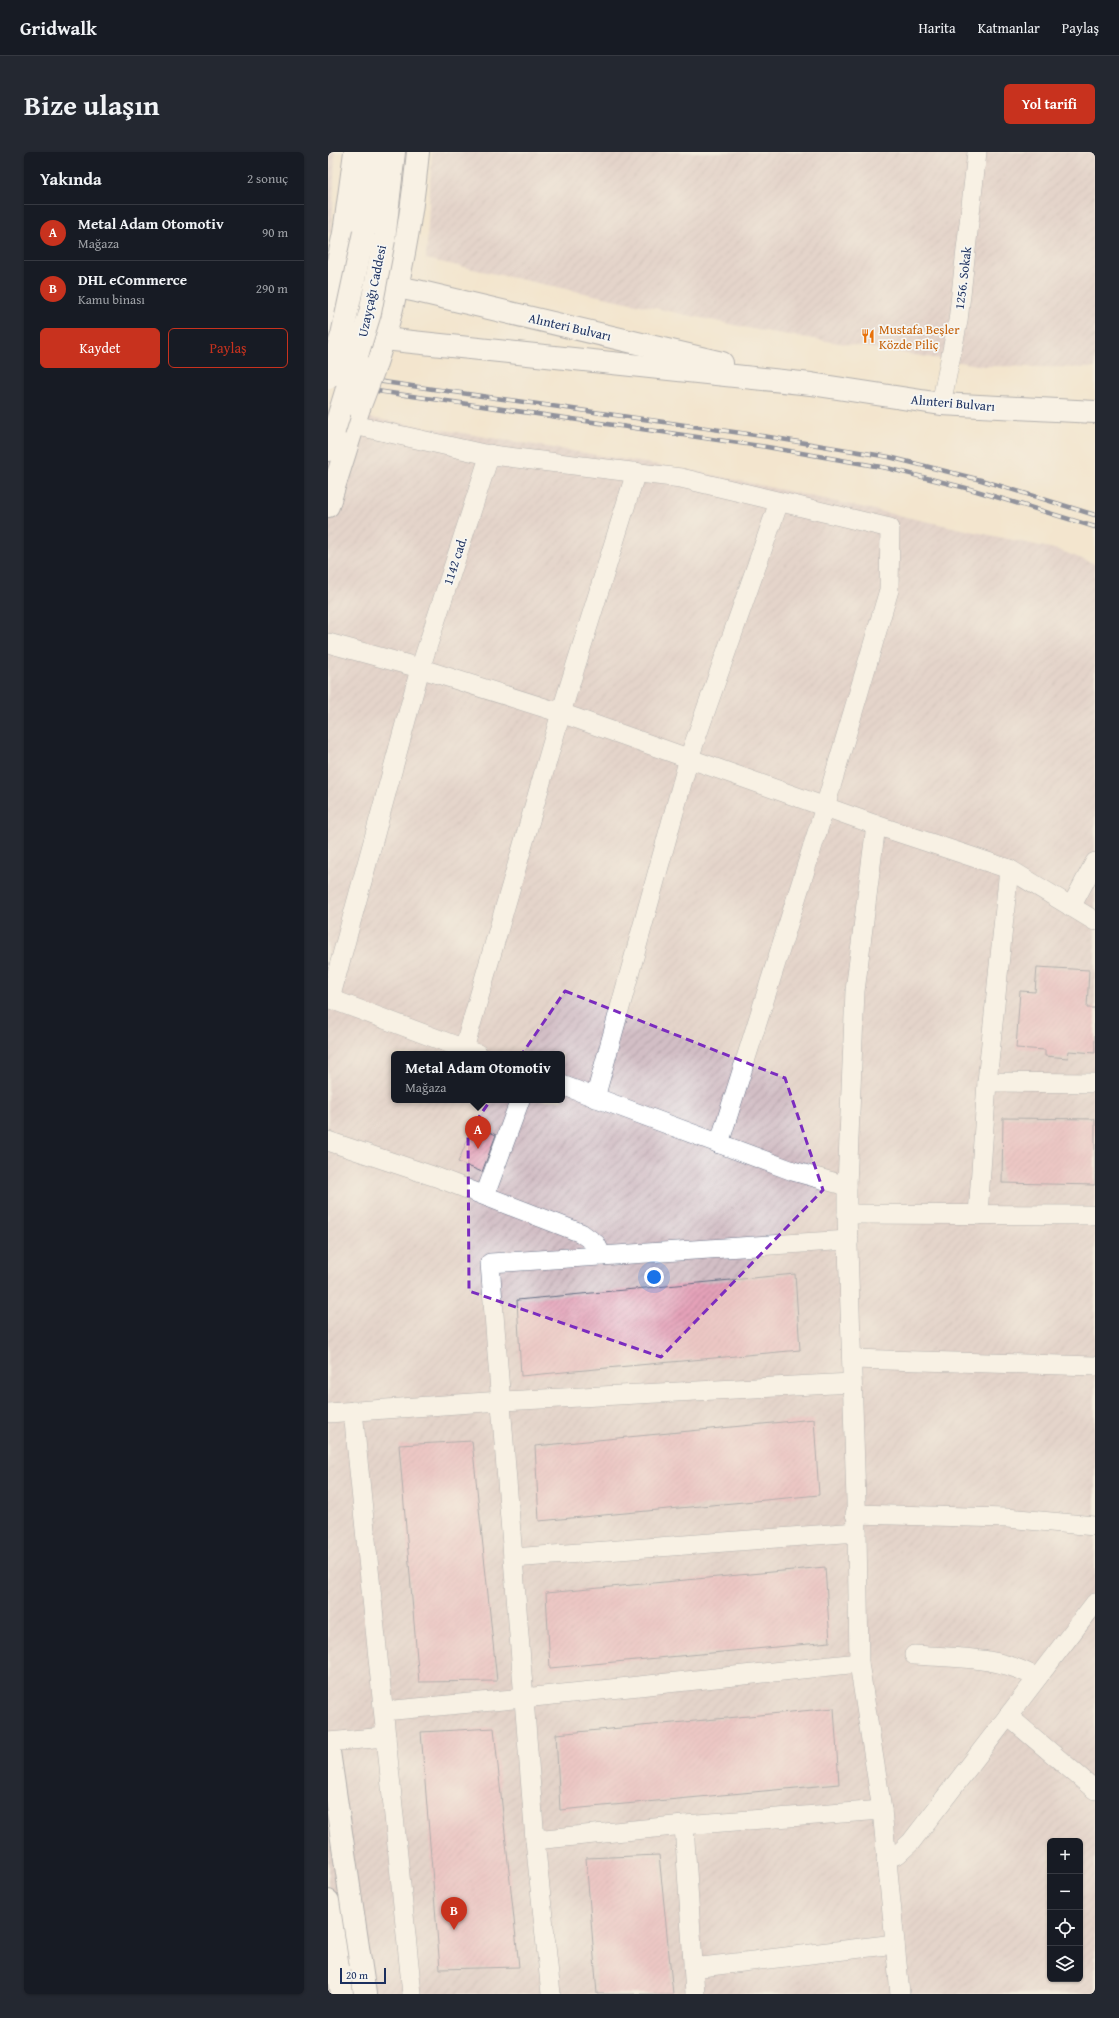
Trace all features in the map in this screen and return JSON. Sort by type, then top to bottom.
[{"type":"main road","points":[[328,309],[332,273],[344,233],[355,152]]},
{"type":"main road","name":"Uzayçağı Caddesi","points":[[344,428],[370,313],[374,236],[374,152]]},
{"type":"main road","name":"Uzayçağı Caddesi","points":[[328,378],[374,236],[394,152]]},
{"type":"main road","points":[[328,506],[344,428],[375,366],[384,340],[398,288],[415,188],[418,152]]},
{"type":"main road","name":"Alınteri Bulvarı","points":[[332,273],[811,384]]},
{"type":"main road","name":"Alınteri Bulvarı","points":[[328,328],[384,340],[811,384],[941,404],[1095,412]]},
{"type":"main road","points":[[328,1743],[365,1994]]},
{"type":"main road","points":[[328,1901],[342,1994]]},
{"type":"street","name":"1256. Sokak","points":[[941,404],[958,321],[977,152]]},
{"type":"street","points":[[344,428],[490,454],[681,478],[890,528],[889,590],[826,807],[718,1144]]},
{"type":"street","name":"1142 cad.","points":[[329,998],[420,669],[490,454]]},
{"type":"street","points":[[329,998],[471,1051],[561,713],[636,472]]},
{"type":"street","points":[[594,1098],[689,758],[779,502]]},
{"type":"street","points":[[328,643],[420,669],[561,713],[876,825],[1009,869],[1095,921]]},
{"type":"street","points":[[876,825],[856,991],[847,1214],[849,1240],[859,1663],[882,1810],[900,1994]]},
{"type":"street","points":[[1071,907],[1095,862]]},
{"type":"street","points":[[978,1215],[987,1082],[1009,869]]},
{"type":"street","points":[[987,1082],[1095,1083]]},
{"type":"street","points":[[565,1086],[793,1171],[847,1186]]},
{"type":"street","points":[[485,1195],[519,1103]]},
{"type":"street","points":[[328,1141],[429,1174],[586,1236],[596,1244],[602,1256]]},
{"type":"street","points":[[847,1214],[1095,1215]]},
{"type":"street","points":[[551,1994],[535,1840],[490,1263],[849,1240]]},
{"type":"street","points":[[852,1359],[1095,1366]]},
{"type":"street","points":[[328,1413],[501,1401],[852,1383]]},
{"type":"street","points":[[353,1412],[412,1994]]},
{"type":"street","points":[[513,1558],[856,1523],[1007,1518],[1095,1526]]},
{"type":"street","points":[[886,1859],[898,1854],[911,1842],[1095,1603]]},
{"type":"street","points":[[914,1656],[995,1662],[1018,1668],[1037,1678]]},
{"type":"street","points":[[384,1711],[859,1663]]},
{"type":"street","points":[[1008,1716],[1095,1790]]},
{"type":"street","points":[[328,1743],[386,1737]]},
{"type":"street","points":[[535,1840],[684,1825],[882,1810]]},
{"type":"street","points":[[684,1825],[695,1994]]},
{"type":"street","points":[[693,1968],[895,1944]]},
{"type":"highlighted area","points":[[565,991],[785,1078],[823,1190],[661,1357],[469,1291],[468,1133]]},
{"type":"shaded area","points":[[328,152],[335,152],[332,233],[328,233]]},
{"type":"shaded area","points":[[432,152],[1095,152],[1095,368],[984,366],[757,330],[426,259]]},
{"type":"shaded area","points":[[328,411],[694,471],[1059,550],[1095,564],[1095,1994],[328,1994]]},
{"type":"building","points":[[1037,967],[1089,970],[1087,1008],[1095,1008],[1095,1053],[1069,1051],[1068,1058],[1045,1056],[1045,1050],[1016,1048],[1020,991],[1035,992]]},
{"type":"building","points":[[1003,1118],[1095,1119],[1095,1185],[1002,1183]]},
{"type":"building","points":[[474,1125],[496,1135],[482,1172],[458,1162]]},
{"type":"building","points":[[795,1274],[800,1350],[521,1376],[517,1300]]},
{"type":"building","points":[[814,1419],[819,1495],[539,1521],[535,1446]]},
{"type":"building","points":[[472,1441],[497,1681],[419,1682],[399,1445]]},
{"type":"building","points":[[825,1567],[830,1642],[550,1668],[546,1593]]},
{"type":"building","points":[[834,1708],[839,1784],[560,1810],[556,1734]]},
{"type":"building","points":[[494,1728],[519,1967],[440,1969],[421,1732]]},
{"type":"building","points":[[659,1855],[673,1994],[597,1994],[586,1858]]},
{"type":"railway","points":[[328,374],[769,437],[889,457],[981,480],[1095,515]]},
{"type":"railway","points":[[328,384],[767,447],[887,468],[970,489],[1095,527]]},
{"type":"place","name":"Mustafa Beşler Közde Piliç","points":[[868,336]]},
{"type":"place","name":"Metal Adam Otomotiv","points":[[478,1149]]},
{"type":"place","name":"DHL eCommerce","points":[[454,1930]]}]
